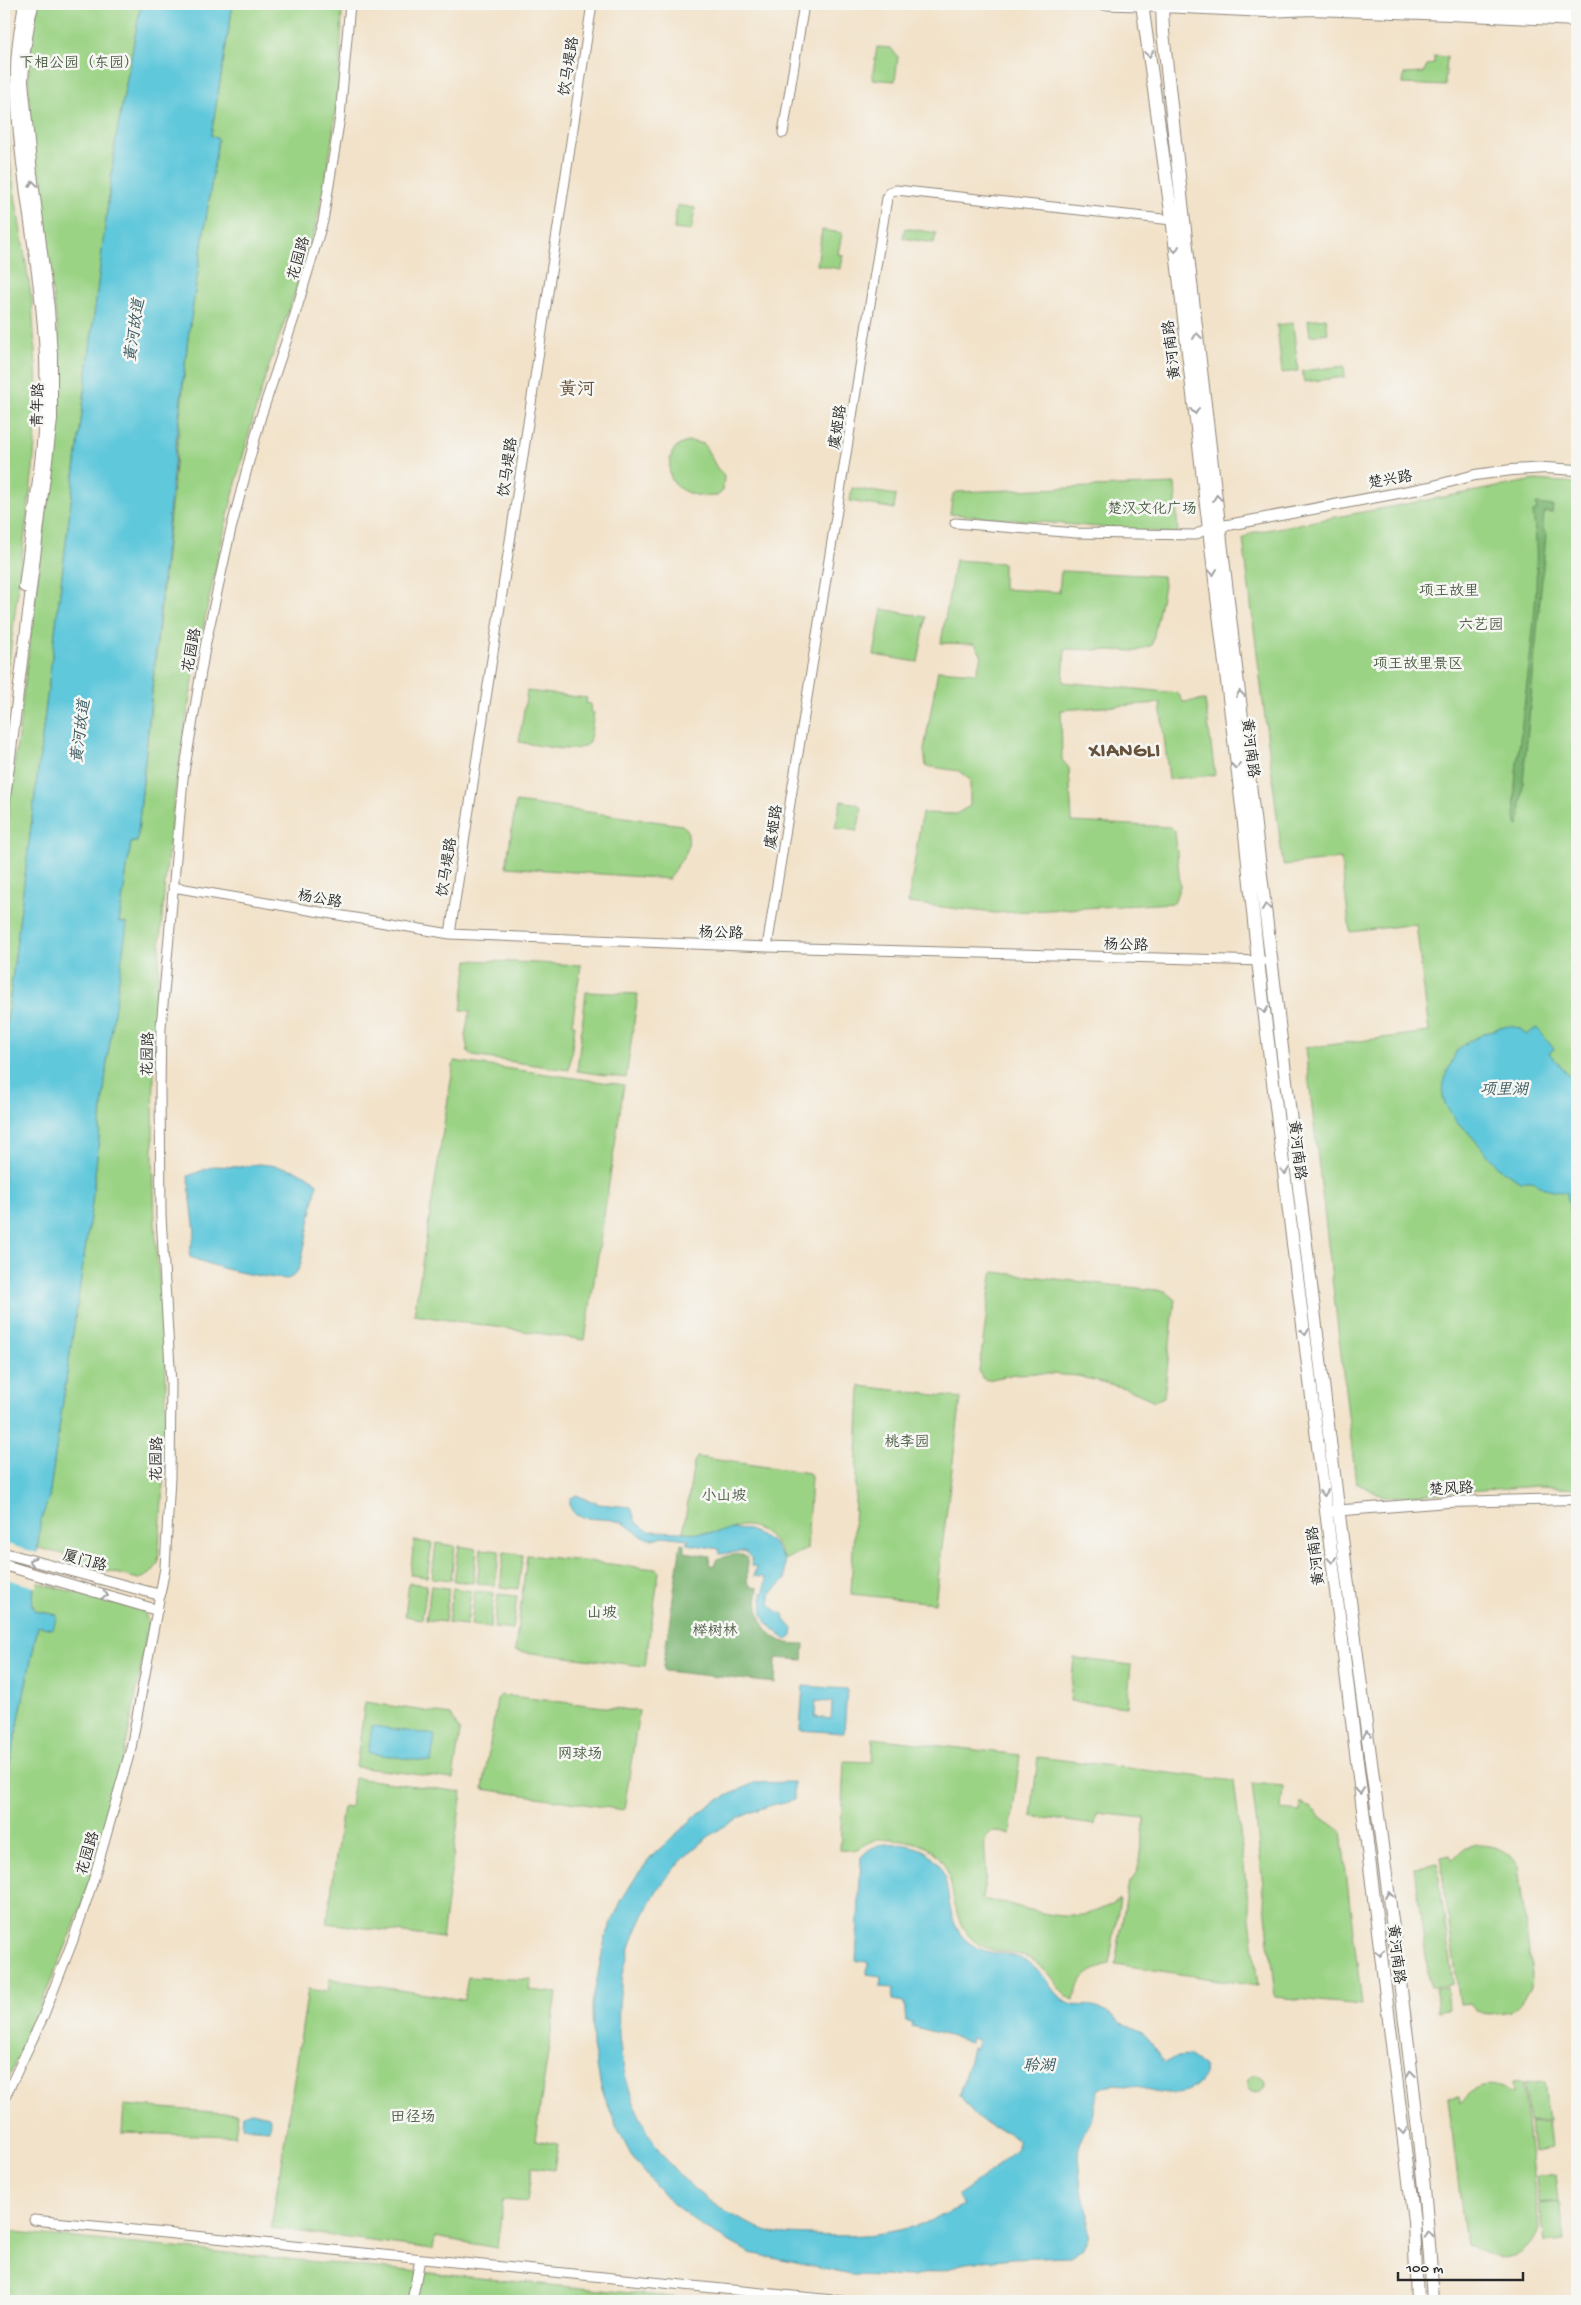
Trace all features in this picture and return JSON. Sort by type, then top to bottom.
[{"type":"main road","points":[[1104,4],[1450,14],[1573,12]]},
{"type":"main road","name":"黄河南路","points":[[1142,4],[1272,961],[1414,2222],[1417,2301]]},
{"type":"main road","points":[[1453,4],[1573,12]]},
{"type":"main road","name":"黄河南路","points":[[1162,5],[1258,961],[1406,2030],[1428,2222],[1433,2301]]},
{"type":"street","name":"花园路","points":[[4,2100],[42,2017],[73,1940],[94,1878],[131,1748],[165,1568],[170,1477],[170,1384],[161,1216],[161,1027],[183,779],[220,573],[261,416],[294,318],[323,221],[340,117],[350,4]]},
{"type":"street","name":"饮马堤路","points":[[450,934],[592,4]]},
{"type":"street","points":[[783,133],[804,4]]},
{"type":"street","name":"青年路","points":[[4,760],[44,417],[45,358],[41,312],[21,169],[17,109],[16,77],[28,6]]},
{"type":"street","name":"青年路","points":[[4,806],[52,420],[52,355],[49,308],[32,173],[23,80],[28,6]]},
{"type":"street","name":"虞姬路","points":[[767,948],[887,198],[890,192],[896,190],[1172,220]]},
{"type":"street","name":"楚兴路","points":[[1214,527],[1430,487],[1475,475],[1519,470],[1577,470]]},
{"type":"street","points":[[955,523],[1076,533],[1195,536],[1214,527]]},
{"type":"street","name":"杨公路","points":[[173,886],[450,934],[767,948],[1272,961]]},
{"type":"street","name":"楚风路","points":[[1333,1511],[1448,1502],[1577,1499]]},
{"type":"street","name":"厦门路","points":[[4,1553],[60,1570],[160,1595]]},
{"type":"street","name":"厦门路","points":[[4,1565],[157,1610]]},
{"type":"street","points":[[34,2220],[843,2301]]},
{"type":"street","points":[[412,2301],[420,2259]]},
{"type":"green space","name":"下相公园（东园）","points":[[38,4],[141,4],[116,138],[4,1045],[4,847],[58,419],[57,324],[32,155],[28,80]]},
{"type":"green space","points":[[233,4],[342,4],[340,61],[335,119],[321,204],[308,253],[259,398],[234,490],[212,583],[178,771],[166,867],[154,1062],[153,1159],[157,1262],[164,1321],[166,1369],[163,1480],[158,1563],[150,1574],[138,1579],[65,1559],[66,1555],[38,1548],[40,1522],[49,1497],[92,1203],[107,1062],[126,923],[119,922],[131,842],[137,842],[188,338],[218,140],[211,135]]},
{"type":"green space","points":[[877,47],[891,48],[898,57],[895,81],[872,79]]},
{"type":"green space","points":[[1434,56],[1447,57],[1445,86],[1403,84],[1404,74],[1423,73],[1427,65],[1434,64]]},
{"type":"green space","points":[[4,62],[11,170],[32,301],[38,401],[33,469],[4,701]]},
{"type":"green space","points":[[677,205],[695,208],[691,231],[674,229]]},
{"type":"green space","points":[[905,228],[936,233],[934,243],[903,238]]},
{"type":"green space","points":[[822,230],[842,233],[838,254],[843,255],[841,269],[817,265]]},
{"type":"green space","points":[[1326,318],[1328,333],[1310,336],[1308,320]]},
{"type":"green space","points":[[1293,323],[1298,371],[1282,373],[1277,325]]},
{"type":"green space","points":[[1344,366],[1345,377],[1304,382],[1302,371]]},
{"type":"green space","points":[[690,441],[704,444],[717,468],[724,475],[723,491],[717,496],[691,494],[683,491],[672,480],[670,461],[672,453],[676,447]]},
{"type":"green space","name":"项王故里景区","points":[[1535,480],[1577,483],[1577,1488],[1537,1486],[1386,1497],[1356,1483],[1305,1048],[1429,1032],[1416,924],[1350,932],[1341,859],[1283,865],[1243,539],[1250,533]]},
{"type":"green space","name":"楚汉文化广场","points":[[1175,484],[1178,534],[950,514],[953,494],[957,492]]},
{"type":"green space","points":[[852,488],[896,495],[894,509],[850,501]]},
{"type":"green space","points":[[1536,504],[1553,506],[1552,513],[1544,512],[1543,529],[1546,534],[1519,826],[1516,824],[1515,789],[1536,595],[1536,539],[1533,512],[1537,510]]},
{"type":"green space","points":[[955,560],[1003,563],[1003,589],[1059,592],[1061,571],[1163,576],[1164,586],[1152,645],[1137,651],[1065,649],[1063,682],[1178,693],[1183,702],[1205,700],[1215,775],[1169,779],[1160,703],[1061,710],[1062,760],[1069,768],[1072,822],[1171,827],[1175,831],[1180,886],[1174,903],[994,913],[908,903],[922,813],[956,814],[970,806],[970,780],[959,771],[926,766],[924,750],[938,670],[976,673],[982,656],[975,644],[941,643]]},
{"type":"green space","points":[[882,609],[926,617],[918,662],[874,655]]},
{"type":"green space","points":[[527,691],[587,698],[586,703],[591,704],[590,711],[594,713],[588,743],[576,749],[566,749],[519,742]]},
{"type":"green space","points":[[841,801],[858,804],[862,808],[857,831],[835,828]]},
{"type":"green space","points":[[516,802],[682,825],[687,829],[688,846],[684,857],[669,879],[506,867]]},
{"type":"green space","points":[[468,960],[581,965],[572,1024],[575,1025],[569,1070],[473,1056],[468,1052],[465,1035],[470,1011],[461,1010]]},
{"type":"green space","points":[[586,992],[638,994],[626,1078],[577,1071]]},
{"type":"green space","points":[[454,1061],[624,1085],[585,1340],[414,1315]]},
{"type":"green space","points":[[994,1272],[1165,1291],[1175,1299],[1164,1397],[1155,1401],[1125,1388],[1078,1376],[1036,1373],[1015,1374],[987,1380],[982,1378],[979,1371],[992,1274]]},
{"type":"green space","name":"桃李园","points":[[860,1386],[961,1398],[935,1603],[851,1594]]},
{"type":"green space","name":"小山坡","points":[[697,1457],[809,1473],[811,1476],[807,1549],[784,1560],[778,1547],[769,1536],[763,1531],[749,1526],[741,1526],[717,1533],[683,1533],[694,1462]]},
{"type":"green space","points":[[414,1541],[432,1543],[427,1577],[410,1575]]},
{"type":"green space","points":[[436,1543],[455,1546],[451,1580],[432,1578]]},
{"type":"green space","name":"榉树林","points":[[681,1543],[685,1544],[685,1552],[710,1556],[709,1564],[713,1566],[717,1559],[736,1555],[747,1557],[747,1581],[751,1587],[758,1588],[759,1612],[765,1627],[776,1638],[784,1642],[804,1644],[803,1660],[776,1658],[775,1683],[665,1671],[663,1666]]},
{"type":"green space","points":[[459,1546],[477,1549],[473,1583],[454,1581]]},
{"type":"green space","points":[[481,1549],[500,1551],[495,1586],[477,1583]]},
{"type":"green space","points":[[504,1552],[523,1555],[518,1589],[500,1587]]},
{"type":"green space","name":"山坡","points":[[527,1555],[656,1569],[659,1572],[645,1666],[515,1651]]},
{"type":"green space","points":[[35,1582],[137,1609],[145,1613],[148,1623],[136,1697],[120,1770],[90,1879],[78,1915],[4,2090],[4,1792],[38,1625],[57,1615],[35,1611],[32,1601]]},
{"type":"green space","points":[[409,1583],[427,1585],[422,1619],[405,1616]]},
{"type":"green space","points":[[431,1586],[449,1588],[445,1622],[426,1620]]},
{"type":"green space","points":[[453,1588],[471,1591],[467,1625],[448,1623]]},
{"type":"green space","points":[[475,1591],[494,1593],[490,1628],[471,1625]]},
{"type":"green space","points":[[498,1594],[517,1596],[513,1630],[494,1628]]},
{"type":"green space","points":[[1074,1658],[1131,1665],[1127,1707],[1070,1701]]},
{"type":"green space","name":"网球场","points":[[501,1695],[639,1711],[624,1810],[483,1789],[497,1699]]},
{"type":"green space","points":[[365,1702],[451,1715],[460,1732],[453,1779],[356,1767]]},
{"type":"green space","points":[[873,1738],[1020,1755],[1010,1835],[993,1832],[986,1839],[986,1875],[982,1899],[1050,1914],[1076,1916],[1104,1908],[1120,1899],[1109,1964],[1095,1969],[1085,1976],[1078,1986],[1074,2000],[1063,1993],[1049,1974],[1031,1959],[987,1948],[973,1940],[963,1927],[957,1913],[946,1868],[937,1855],[923,1846],[902,1840],[883,1839],[872,1841],[855,1849],[840,1850],[844,1761],[872,1762]]},
{"type":"green space","points":[[1038,1757],[1234,1781],[1258,1986],[1115,1964],[1129,1882],[1137,1874],[1145,1818],[1097,1813],[1095,1825],[1031,1816]]},
{"type":"green space","points":[[354,1778],[462,1792],[442,1938],[327,1923],[343,1806],[350,1807]]},
{"type":"green space","points":[[1252,1783],[1283,1786],[1281,1810],[1300,1812],[1301,1802],[1341,1831],[1362,2005],[1275,1997]]},
{"type":"green space","points":[[1477,1845],[1496,1847],[1510,1856],[1518,1867],[1532,1975],[1531,1985],[1522,2002],[1510,2011],[1490,2014],[1474,2009],[1469,2003],[1460,2004],[1440,1857],[1450,1855],[1452,1860],[1463,1849]]},
{"type":"green space","points":[[1437,1864],[1453,1984],[1430,1987],[1414,1867]]},
{"type":"green space","name":"田径场","points":[[468,1977],[531,1980],[529,1990],[557,1993],[535,2140],[558,2144],[554,2170],[532,2167],[527,2202],[503,2200],[497,2248],[435,2237],[433,2249],[271,2228],[308,1989],[328,1992],[330,1979],[464,2000]]},
{"type":"green space","points":[[1447,1987],[1449,2010],[1438,2011],[1435,1988]]},
{"type":"green space","points":[[1252,2075],[1260,2075],[1265,2080],[1263,2091],[1252,2093],[1247,2088],[1247,2080]]},
{"type":"green space","points":[[1522,2082],[1539,2226],[1532,2241],[1522,2252],[1500,2258],[1466,2246],[1448,2098],[1459,2096],[1460,2103],[1472,2091],[1484,2086],[1491,2086],[1513,2094],[1512,2083]]},
{"type":"green space","points":[[1544,2082],[1549,2120],[1529,2123],[1524,2084]]},
{"type":"green space","points":[[124,2105],[238,2114],[235,2136],[122,2133]]},
{"type":"green space","points":[[1548,2122],[1551,2148],[1533,2151],[1530,2124]]},
{"type":"green space","points":[[1555,2174],[1558,2201],[1539,2203],[1536,2177]]},
{"type":"green space","points":[[1559,2202],[1564,2241],[1544,2243],[1539,2204]]},
{"type":"green space","points":[[4,2231],[712,2301],[4,2301]]},
{"type":"water","name":"黄河故道","points":[[141,4],[233,4],[211,135],[218,139],[188,338],[137,842],[131,842],[119,922],[127,924],[107,1062],[92,1203],[49,1497],[40,1523],[32,1606],[35,1611],[57,1615],[53,1629],[38,1626],[4,1792],[4,1045],[116,138]]},
{"type":"water","name":"项里湖","points":[[1511,1026],[1521,1029],[1526,1035],[1537,1028],[1554,1049],[1549,1053],[1577,1085],[1577,1223],[1571,1218],[1567,1193],[1544,1188],[1532,1181],[1520,1181],[1498,1167],[1469,1133],[1458,1124],[1446,1106],[1443,1097],[1444,1079],[1457,1050],[1469,1041],[1490,1031]]},
{"type":"water","points":[[258,1164],[282,1167],[300,1172],[314,1180],[317,1185],[301,1263],[296,1273],[287,1279],[237,1272],[190,1257],[189,1253],[195,1232],[188,1176],[214,1166],[240,1167]]},
{"type":"water","points":[[576,1495],[599,1504],[631,1507],[636,1523],[649,1531],[710,1533],[734,1529],[749,1530],[774,1544],[784,1560],[785,1580],[770,1594],[770,1601],[774,1609],[784,1614],[785,1620],[793,1629],[792,1635],[786,1640],[767,1623],[763,1614],[762,1592],[764,1593],[766,1578],[754,1576],[756,1567],[751,1566],[752,1559],[745,1551],[720,1554],[719,1549],[688,1544],[688,1539],[663,1536],[650,1539],[620,1522],[581,1517],[576,1515],[570,1507],[571,1498]]},
{"type":"water","points":[[803,1686],[847,1689],[844,1733],[800,1730]],"holes":[[[816,1701],[832,1702],[831,1719],[815,1717]]]},
{"type":"water","points":[[372,1726],[435,1735],[431,1762],[368,1753]]},
{"type":"water","name":"聆湖","points":[[794,1782],[794,1800],[760,1809],[744,1816],[713,1833],[699,1844],[674,1869],[643,1916],[624,1968],[619,2021],[625,2074],[643,2123],[673,2168],[714,2204],[770,2232],[839,2236],[866,2235],[894,2231],[927,2222],[964,2205],[957,2196],[991,2172],[1017,2148],[1017,2140],[1014,2137],[1008,2132],[990,2126],[976,2117],[960,2095],[972,2048],[976,2049],[978,2040],[971,2038],[970,2042],[912,2026],[913,2022],[906,2021],[904,2002],[892,2000],[893,1988],[880,1987],[881,1976],[867,1974],[868,1962],[856,1961],[861,1857],[873,1847],[887,1844],[898,1844],[919,1849],[933,1857],[941,1869],[946,1883],[952,1914],[957,1928],[966,1940],[980,1949],[1015,1956],[1030,1963],[1041,1973],[1064,2001],[1072,2005],[1101,2008],[1119,2021],[1145,2035],[1164,2063],[1178,2056],[1189,2055],[1204,2067],[1203,2077],[1200,2082],[1187,2091],[1168,2093],[1117,2084],[1098,2090],[1091,2121],[1079,2143],[1078,2157],[1081,2190],[1089,2214],[1088,2238],[1082,2249],[1071,2256],[1012,2258],[966,2263],[912,2277],[851,2275],[750,2253],[703,2227],[672,2203],[631,2155],[617,2128],[601,2087],[593,2046],[592,2004],[605,1939],[621,1901],[637,1875],[653,1855],[714,1802],[754,1783]]},
{"type":"water","points":[[251,2112],[269,2116],[269,2129],[242,2127],[243,2115]]},
{"type":"pier","points":[[4,1543],[40,1554],[37,1588],[4,1578]]},
{"type":"district","name":"黄河","points":[[577,388]]},
{"type":"district","name":"XIANGLI","points":[[1125,749]]},
{"type":"park label","name":"项王故里","points":[[1449,590]]},
{"type":"park label","name":"六艺园","points":[[1481,624]]}]
